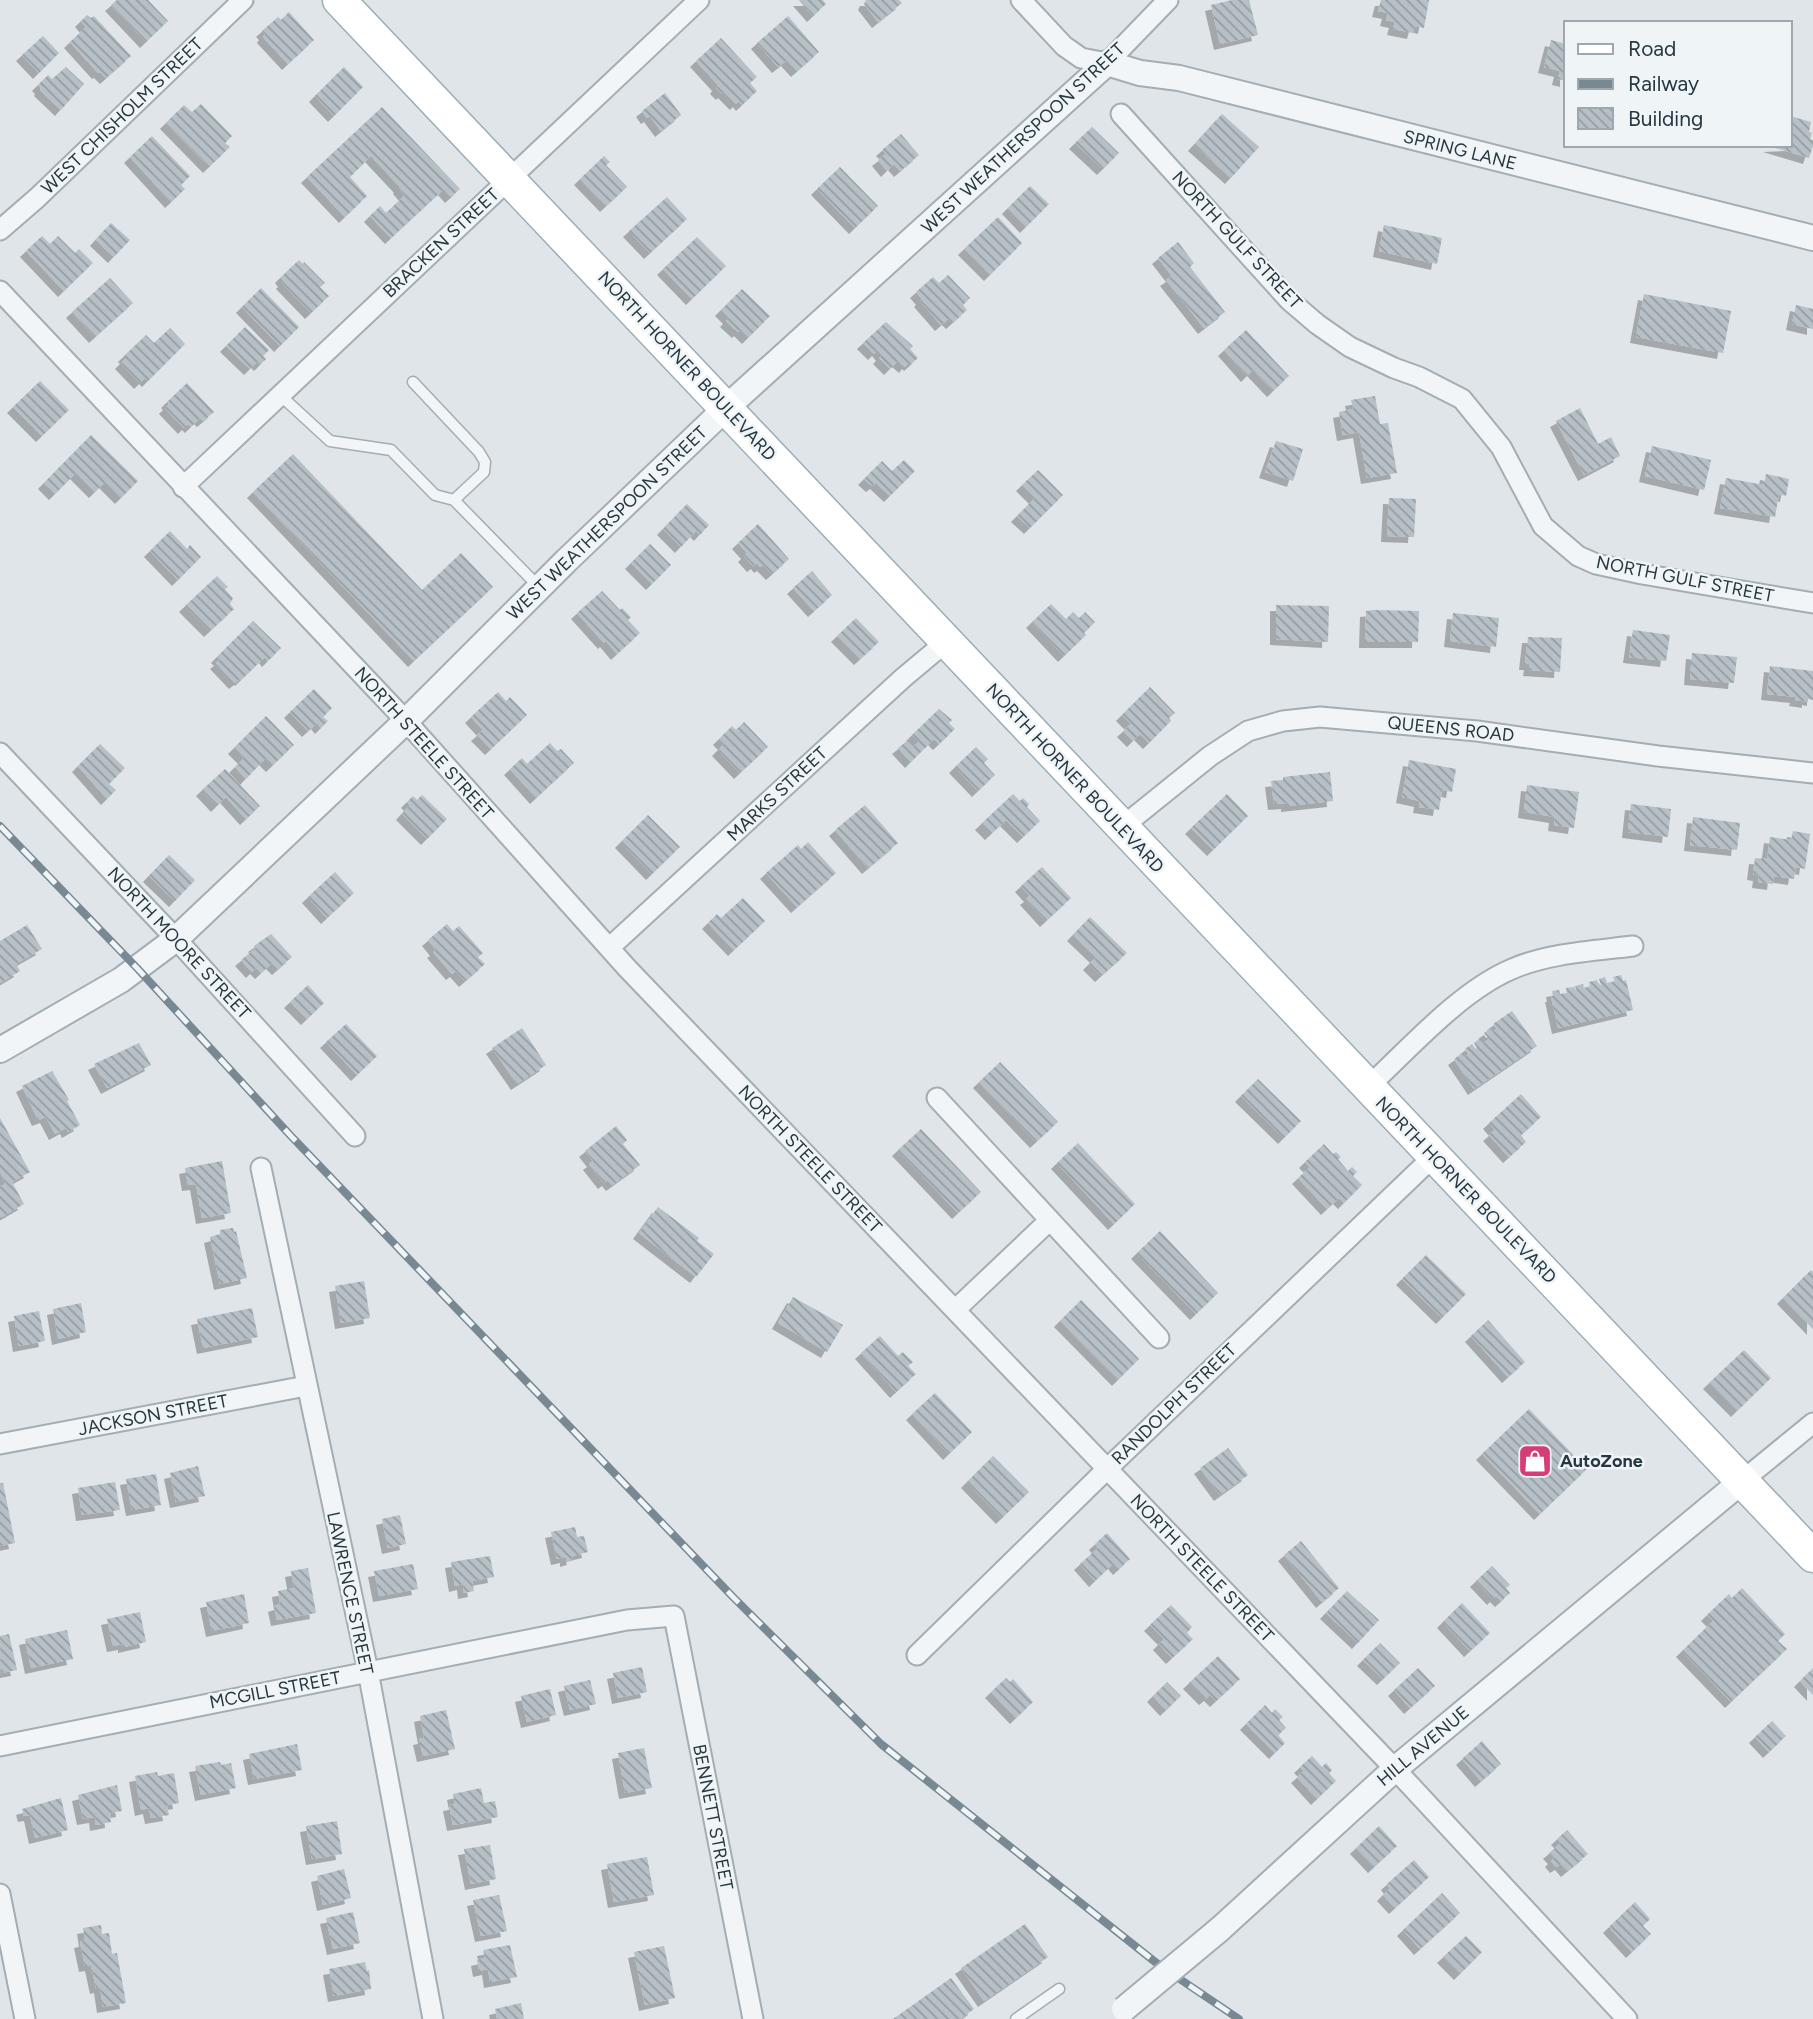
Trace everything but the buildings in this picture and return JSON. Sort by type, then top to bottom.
[{"type":"main road","name":"NORTH HORNER BOULEVARD","points":[[339,0],[1813,1556]]},
{"type":"street","name":"WEST CHISHOLM STREET","points":[[0,230],[37,198],[243,0]]},
{"type":"street","name":"BRACKEN STREET","points":[[183,487],[699,0]]},
{"type":"street","points":[[1021,0],[1063,46],[1081,58],[1107,63]]},
{"type":"street","name":"WEST WEATHERSPOON STREET","points":[[0,1050],[121,980],[176,939],[406,721],[727,407],[1107,63],[1168,0]]},
{"type":"street","name":"SPRING LANE","points":[[1107,63],[1140,73],[1179,78],[1813,238]]},
{"type":"street","name":"NORTH GULF STREET","points":[[1121,114],[1289,300],[1317,324],[1350,347],[1462,399],[1501,447],[1543,526],[1578,556],[1595,564],[1642,574],[1813,603]]},
{"type":"street","name":"NORTH STEELE STREET","points":[[0,291],[406,721],[609,948],[1395,1769],[1627,2019]]},
{"type":"street","name":"MARKS STREET","points":[[609,948],[903,678],[946,642]]},
{"type":"street","name":"QUEENS ROAD","points":[[1122,827],[1210,756],[1248,731],[1283,721],[1320,717],[1477,731],[1658,756],[1813,773]]},
{"type":"street","name":"NORTH MOORE STREET","points":[[0,753],[176,939],[355,1136]]},
{"type":"street","points":[[1368,1087],[1464,999],[1496,976],[1548,958],[1633,946]]},
{"type":"street","points":[[937,1098],[1159,1338]]},
{"type":"street","name":"RANDOLPH STREET","points":[[917,1655],[1434,1156]]},
{"type":"street","name":"LAWRENCE STREET","points":[[261,1168],[368,1671],[433,2019]]},
{"type":"street","points":[[955,1310],[1049,1220]]},
{"type":"street","name":"JACKSON STREET","points":[[0,1444],[306,1386]]},
{"type":"street","points":[[1742,1481],[1813,1423]]},
{"type":"street","name":"HILL AVENUE","points":[[1118,2014],[1220,1929],[1395,1769],[1742,1481]]},
{"type":"street","name":"MCGILL STREET","points":[[0,1746],[627,1620],[674,1616]]},
{"type":"street","name":"BENNETT STREET","points":[[674,1616],[753,2019]]},
{"type":"street","points":[[0,1894],[25,2019]]},
{"type":"lane","points":[[413,382],[480,453],[485,462],[484,471],[454,500]]},
{"type":"lane","points":[[280,395],[330,440],[391,450],[435,495],[454,500],[540,587]]},
{"type":"lane","points":[[1016,2019],[1059,1989]]},
{"type":"railway","points":[[0,826],[137,968],[290,1135],[733,1597],[881,1744],[1159,1965],[1239,2019]]},
{"type":"place","name":"AutoZone","points":[[1535,1461]]}]
